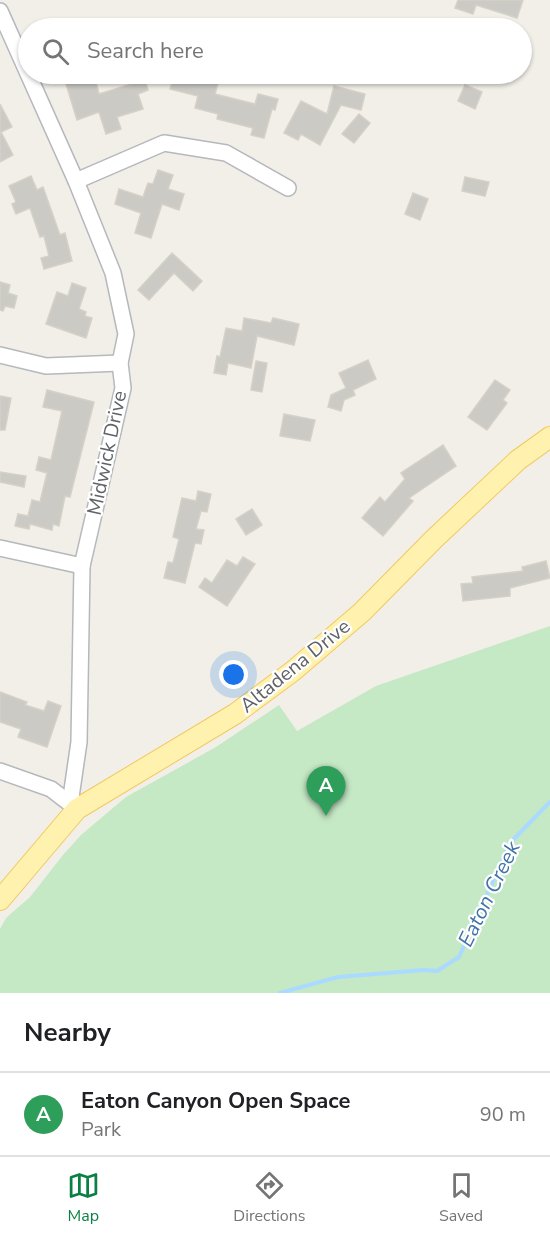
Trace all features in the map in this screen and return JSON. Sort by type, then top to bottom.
[{"type":"main road","name":"Altadena Drive","points":[[0,900],[76,809],[235,714],[293,671],[362,612],[434,539],[518,460],[550,437]]},
{"type":"street","name":"Midwick Drive","points":[[0,11],[18,51]]},
{"type":"street","name":"Midwick Drive","points":[[33,84],[76,181],[113,273],[126,334],[120,363],[123,388],[82,566],[80,742],[71,797],[76,809]]},
{"type":"street","points":[[76,181],[164,143],[226,153],[288,188]]},
{"type":"street","points":[[0,355],[46,366],[120,363]]},
{"type":"street","points":[[0,548],[82,566]]},
{"type":"street","points":[[0,771],[51,789],[76,809]]},
{"type":"green space","points":[[550,626],[550,993],[0,993],[0,929],[6,918],[30,897],[81,835],[126,797],[216,747],[279,705],[297,731],[376,686]]},
{"type":"building","points":[[458,0],[523,0],[517,18],[476,5],[473,14],[455,8]]},
{"type":"building","points":[[66,84],[96,84],[99,94],[132,84],[146,84],[148,90],[138,94],[143,109],[117,117],[121,129],[106,134],[99,112],[77,120]]},
{"type":"building","points":[[172,84],[218,84],[215,94],[255,104],[258,94],[278,99],[275,110],[272,109],[264,138],[251,135],[253,128],[217,119],[218,114],[195,108],[198,96],[170,89]]},
{"type":"building","points":[[465,85],[482,92],[475,109],[458,101]]},
{"type":"building","points":[[334,86],[365,94],[361,110],[341,105],[320,145],[301,134],[298,140],[284,133],[301,101],[327,114]]},
{"type":"building","points":[[0,104],[12,127],[1,132],[13,155],[0,162]]},
{"type":"building","points":[[359,114],[370,123],[354,143],[342,134]]},
{"type":"building","points":[[158,170],[173,175],[168,189],[184,194],[179,210],[162,204],[151,238],[135,233],[141,213],[115,204],[119,189],[143,197],[148,183],[153,184]]},
{"type":"building","points":[[31,176],[37,190],[43,187],[60,235],[65,233],[72,261],[44,269],[41,258],[49,256],[44,236],[40,237],[30,208],[16,214],[12,204],[16,202],[9,186]]},
{"type":"building","points":[[465,177],[489,182],[485,196],[462,191]]},
{"type":"building","points":[[413,193],[428,199],[420,220],[405,214]]},
{"type":"building","points":[[172,253],[202,281],[193,291],[174,273],[149,300],[138,290]]},
{"type":"building","points":[[0,282],[10,285],[8,293],[17,296],[14,308],[5,306],[3,311],[0,310]]},
{"type":"building","points":[[72,283],[86,288],[79,309],[86,312],[85,316],[92,318],[86,338],[46,324],[57,292],[68,296]]},
{"type":"building","points":[[244,318],[271,323],[273,318],[299,324],[294,345],[257,336],[251,368],[228,363],[226,375],[214,373],[226,328],[242,331]]},
{"type":"building","points":[[368,360],[376,379],[353,390],[355,395],[344,400],[341,411],[328,407],[331,395],[346,388],[339,373]]},
{"type":"building","points":[[256,361],[267,363],[262,392],[251,390]]},
{"type":"building","points":[[495,380],[510,390],[503,400],[507,403],[487,430],[468,417]]},
{"type":"building","points":[[47,390],[94,402],[70,497],[65,496],[59,526],[53,524],[52,530],[30,524],[29,529],[15,526],[18,514],[28,516],[32,500],[40,502],[47,473],[36,470],[39,457],[51,460],[62,411],[43,407]]},
{"type":"building","points":[[0,396],[11,398],[5,430],[0,430]]},
{"type":"building","points":[[284,414],[315,420],[310,441],[280,436]]},
{"type":"building","points":[[443,445],[456,466],[409,498],[413,501],[383,536],[362,518],[380,497],[385,502],[405,479],[401,473]]},
{"type":"building","points":[[0,472],[26,476],[24,487],[0,482]]},
{"type":"building","points":[[198,491],[211,494],[207,512],[201,511],[196,529],[204,530],[201,544],[195,543],[185,583],[164,578],[168,562],[173,563],[179,539],[173,537],[182,498],[196,501]]},
{"type":"building","points":[[252,509],[262,525],[246,535],[236,519]]},
{"type":"building","points":[[243,557],[255,564],[227,606],[199,587],[205,578],[212,583],[227,560],[237,566]]},
{"type":"building","points":[[546,561],[550,578],[510,588],[510,596],[463,601],[461,584],[473,583],[472,577],[523,571],[522,567]]},
{"type":"building","points":[[0,692],[27,702],[25,705],[44,711],[48,701],[61,706],[47,747],[18,737],[21,729],[0,722]]},
{"type":"waterway","name":"Eaton Creek","points":[[280,993],[338,977],[437,971],[459,957],[510,843],[550,802]]},
{"type":"place","name":"Eaton Canyon Open Space","points":[[326,816]]}]
